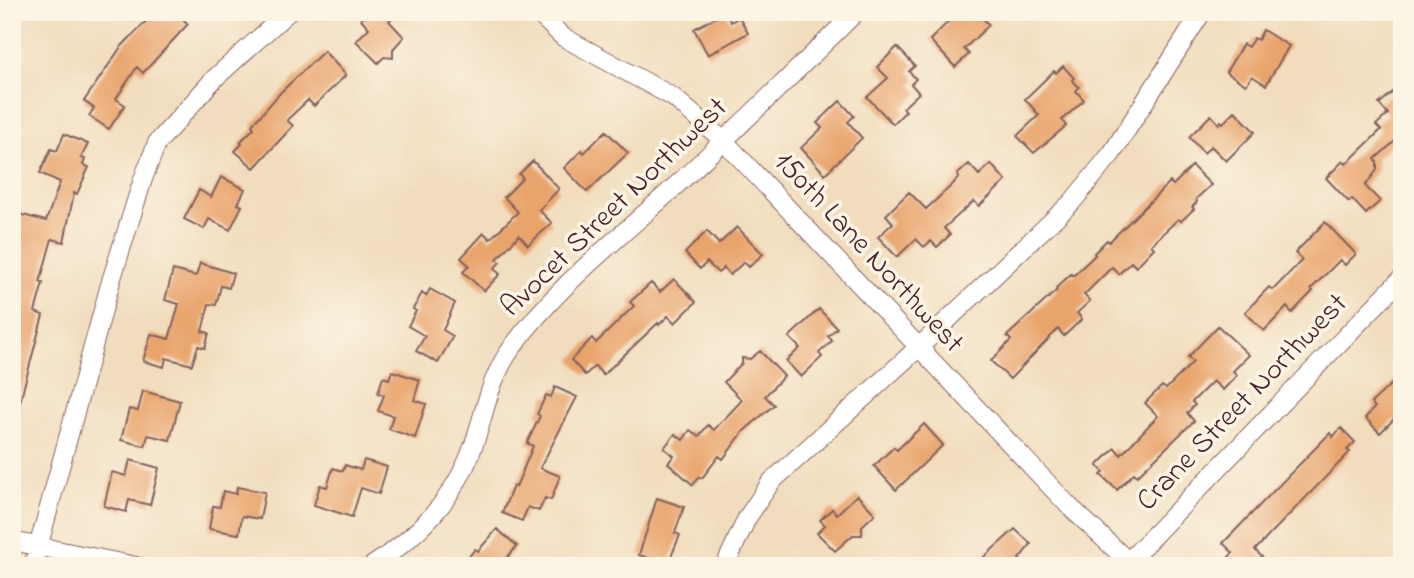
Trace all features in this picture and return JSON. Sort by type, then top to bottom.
[{"type":"street","points":[[33,566],[111,281],[157,143],[214,79],[288,12]]},
{"type":"street","name":"150th Lane Northwest","points":[[537,12],[564,37],[673,97],[724,141],[918,348],[1128,564]]},
{"type":"street","name":"Avocet Street Northwest","points":[[373,565],[412,537],[454,490],[473,447],[486,396],[510,350],[563,289],[724,141],[856,12]]},
{"type":"street","points":[[724,566],[747,518],[771,482],[1072,202],[1112,153],[1202,12]]},
{"type":"street","name":"Crane Street Northwest","points":[[1128,564],[1402,278]]},
{"type":"street","points":[[12,541],[136,566]]},
{"type":"building","points":[[155,12],[176,12],[188,24],[143,73],[137,67],[116,99],[125,105],[109,129],[89,116],[94,108],[84,101],[121,47]]},
{"type":"building","points":[[368,12],[397,12],[389,21],[404,37],[393,49],[393,58],[384,57],[378,63],[356,41],[369,28],[361,19]]},
{"type":"building","points":[[725,12],[731,22],[739,17],[748,33],[708,55],[694,29]]},
{"type":"building","points":[[938,12],[977,12],[989,25],[964,49],[969,54],[955,67],[930,40],[948,22]]},
{"type":"building","points":[[1263,30],[1289,46],[1266,85],[1252,76],[1246,85],[1226,72],[1243,44],[1248,47],[1254,38],[1258,40]]},
{"type":"building","points":[[897,47],[915,66],[909,71],[916,79],[911,84],[919,93],[903,108],[906,111],[893,124],[867,97],[888,78],[877,67]]},
{"type":"building","points":[[324,51],[346,75],[314,106],[308,100],[287,120],[293,126],[254,168],[235,151],[242,144],[240,142],[281,92]]},
{"type":"building","points":[[1063,66],[1074,78],[1072,80],[1079,87],[1076,91],[1084,100],[1062,120],[1066,126],[1034,153],[1017,136],[1039,115],[1025,99],[1054,71],[1056,73]]},
{"type":"building","points":[[1402,84],[1402,135],[1375,159],[1377,170],[1365,186],[1380,201],[1366,214],[1352,199],[1349,202],[1326,178],[1343,161],[1346,164],[1381,130],[1376,125],[1388,114],[1379,104]]},
{"type":"building","points":[[840,101],[854,116],[848,122],[862,138],[825,174],[801,148],[822,128],[817,123]]},
{"type":"building","points":[[1235,111],[1255,132],[1226,161],[1211,146],[1204,153],[1189,137],[1211,115],[1219,124]]},
{"type":"building","points":[[606,131],[628,153],[587,192],[564,168]]},
{"type":"building","points":[[64,134],[88,144],[81,158],[85,159],[83,165],[89,167],[77,194],[74,193],[64,242],[52,239],[35,312],[43,315],[17,413],[12,412],[12,294],[22,259],[12,256],[12,223],[15,213],[46,221],[60,182],[40,173],[51,149],[57,151]]},
{"type":"building","points":[[533,161],[559,189],[539,210],[552,223],[528,245],[519,235],[497,259],[500,262],[494,269],[500,274],[484,291],[463,272],[469,265],[461,258],[484,233],[490,239],[518,212],[504,197],[523,178],[519,174]]},
{"type":"building","points":[[969,164],[979,175],[991,164],[1006,181],[979,206],[974,201],[944,228],[950,235],[937,247],[931,241],[924,247],[916,239],[897,257],[878,237],[893,223],[886,215],[909,192],[926,209],[953,184],[959,177],[957,175]]},
{"type":"building","points":[[1192,166],[1211,185],[1196,199],[1197,202],[1192,207],[1194,209],[1181,221],[1178,219],[1151,245],[1154,248],[1136,267],[1131,262],[1119,274],[1112,267],[1084,295],[1090,301],[1077,313],[1082,319],[1064,336],[1058,329],[1010,379],[991,361],[1011,340],[1007,336],[1170,182],[1173,185]]},
{"type":"building","points":[[221,177],[245,189],[238,204],[242,206],[230,230],[209,219],[204,229],[184,219],[199,190],[211,197]]},
{"type":"building","points":[[1325,222],[1356,254],[1345,265],[1340,260],[1292,313],[1287,307],[1264,331],[1245,312],[1269,287],[1273,290],[1302,260],[1295,253]]},
{"type":"building","points":[[737,227],[763,254],[749,267],[744,262],[730,275],[724,268],[718,273],[707,262],[700,269],[685,253],[707,231],[719,244]]},
{"type":"building","points":[[200,263],[233,273],[229,288],[221,286],[216,305],[209,304],[202,331],[209,333],[205,348],[198,346],[192,365],[166,358],[164,367],[143,361],[151,334],[169,339],[179,304],[165,300],[173,270],[196,276]]},
{"type":"building","points":[[674,279],[696,302],[675,323],[668,316],[659,325],[658,323],[603,375],[595,366],[585,375],[571,360],[592,338],[596,343],[634,306],[630,302],[651,283],[660,292]]},
{"type":"building","points":[[430,289],[455,303],[443,330],[453,336],[438,363],[416,351],[425,336],[408,326],[422,293],[426,296]]},
{"type":"building","points":[[819,309],[837,328],[828,336],[832,341],[819,353],[822,357],[801,377],[786,361],[800,348],[789,337]]},
{"type":"building","points":[[1218,326],[1249,355],[1233,371],[1237,375],[1223,390],[1213,381],[1192,402],[1195,405],[1187,413],[1194,421],[1137,476],[1134,473],[1117,490],[1101,475],[1104,472],[1097,466],[1115,448],[1121,455],[1158,416],[1145,403],[1162,386],[1166,389],[1193,362],[1188,357]]},
{"type":"building","points":[[760,351],[784,376],[765,396],[774,405],[744,431],[723,459],[719,456],[693,485],[668,463],[674,456],[664,448],[675,434],[683,440],[690,430],[699,436],[708,425],[714,430],[742,400],[724,382],[742,363],[742,358],[750,359]]},
{"type":"building","points":[[392,371],[420,380],[414,400],[426,404],[415,438],[389,429],[393,416],[378,411],[384,395],[378,393],[383,377],[389,379]]},
{"type":"building","points":[[1402,374],[1402,426],[1394,419],[1380,433],[1365,418],[1375,407],[1371,403]]},
{"type":"building","points":[[555,387],[577,397],[540,468],[560,476],[551,500],[545,498],[539,511],[528,507],[522,521],[502,513],[533,446],[527,443],[540,416],[537,414],[546,395],[551,397]]},
{"type":"building","points":[[143,391],[180,401],[170,440],[148,435],[145,446],[121,440],[129,409],[138,411]]},
{"type":"building","points":[[924,424],[943,445],[896,490],[874,466],[894,447],[897,450]]},
{"type":"building","points":[[1341,428],[1355,442],[1347,450],[1350,452],[1255,550],[1271,566],[1220,566],[1233,553],[1223,543],[1330,433],[1333,437]]},
{"type":"building","points":[[130,460],[159,468],[150,505],[129,500],[126,512],[104,506],[112,472],[126,476]]},
{"type":"building","points":[[364,460],[387,467],[379,494],[361,488],[352,517],[314,505],[320,485],[327,487],[333,468],[343,471],[345,465],[361,470]]},
{"type":"building","points":[[237,487],[265,492],[260,519],[242,516],[239,534],[209,529],[213,506],[220,507],[223,491],[236,494]]},
{"type":"building","points":[[857,495],[875,514],[862,526],[862,535],[853,535],[835,551],[817,533],[825,525],[820,520],[832,509],[837,514]]},
{"type":"building","points":[[657,498],[684,507],[675,533],[680,535],[668,564],[639,555]]},
{"type":"building","points":[[497,529],[517,546],[500,566],[461,566],[475,549],[478,551]]},
{"type":"building","points":[[1015,529],[1031,544],[1019,559],[1027,566],[974,566]]}]
